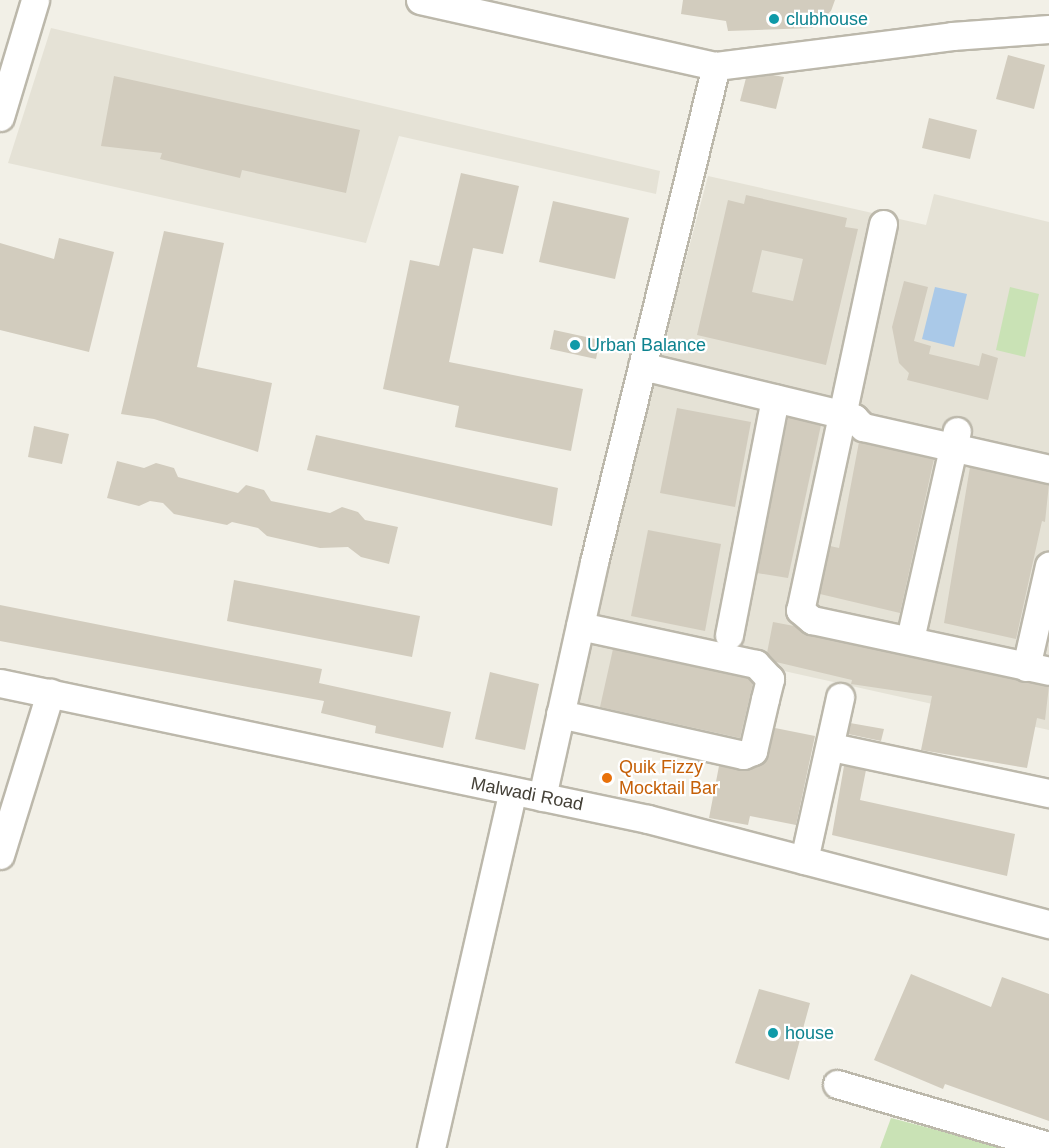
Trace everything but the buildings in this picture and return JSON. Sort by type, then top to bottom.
[{"type":"street","points":[[0,117],[35,0]]},
{"type":"street","points":[[420,0],[716,66],[952,36],[1049,28]]},
{"type":"street","points":[[542,796],[580,626],[716,66]]},
{"type":"street","points":[[883,224],[847,416],[800,610],[812,620],[910,639],[1037,669],[1049,566]]},
{"type":"street","points":[[642,366],[847,416],[867,411],[1049,469]]},
{"type":"street","points":[[729,635],[775,398]]},
{"type":"street","points":[[955,439],[1049,452]]},
{"type":"street","points":[[910,639],[955,439]]},
{"type":"street","points":[[560,714],[743,755],[753,751],[770,679],[756,664],[580,626]]},
{"type":"street","name":"Malwadi Road","points":[[0,683],[512,793],[542,796],[648,819],[1049,924]]},
{"type":"street","points":[[0,855],[50,693]]},
{"type":"street","points":[[804,861],[832,747],[840,697]]},
{"type":"street","points":[[832,747],[1049,793]]},
{"type":"street","points":[[431,1148],[512,793]]},
{"type":"street","points":[[837,1084],[1049,1146]]},
{"type":"shaded area","points":[[51,28],[660,171],[656,194],[399,136],[366,243],[8,163]]},
{"type":"shaded area","points":[[708,176],[926,225],[934,194],[1049,222],[1049,730],[784,671],[763,767],[568,726],[589,624]]},
{"type":"green space","points":[[1010,287],[1039,294],[1025,357],[996,350]]},
{"type":"green space","points":[[891,1118],[1006,1148],[880,1148]]},
{"type":"water","points":[[935,287],[967,294],[954,347],[922,339]]},
{"type":"place","name":"clubhouse","points":[[774,19]]},
{"type":"place","name":"Urban Balance","points":[[575,345]]},
{"type":"place","name":"Quik Fizzy Mocktail Bar","points":[[607,778]]},
{"type":"place","name":"house","points":[[773,1033]]}]
